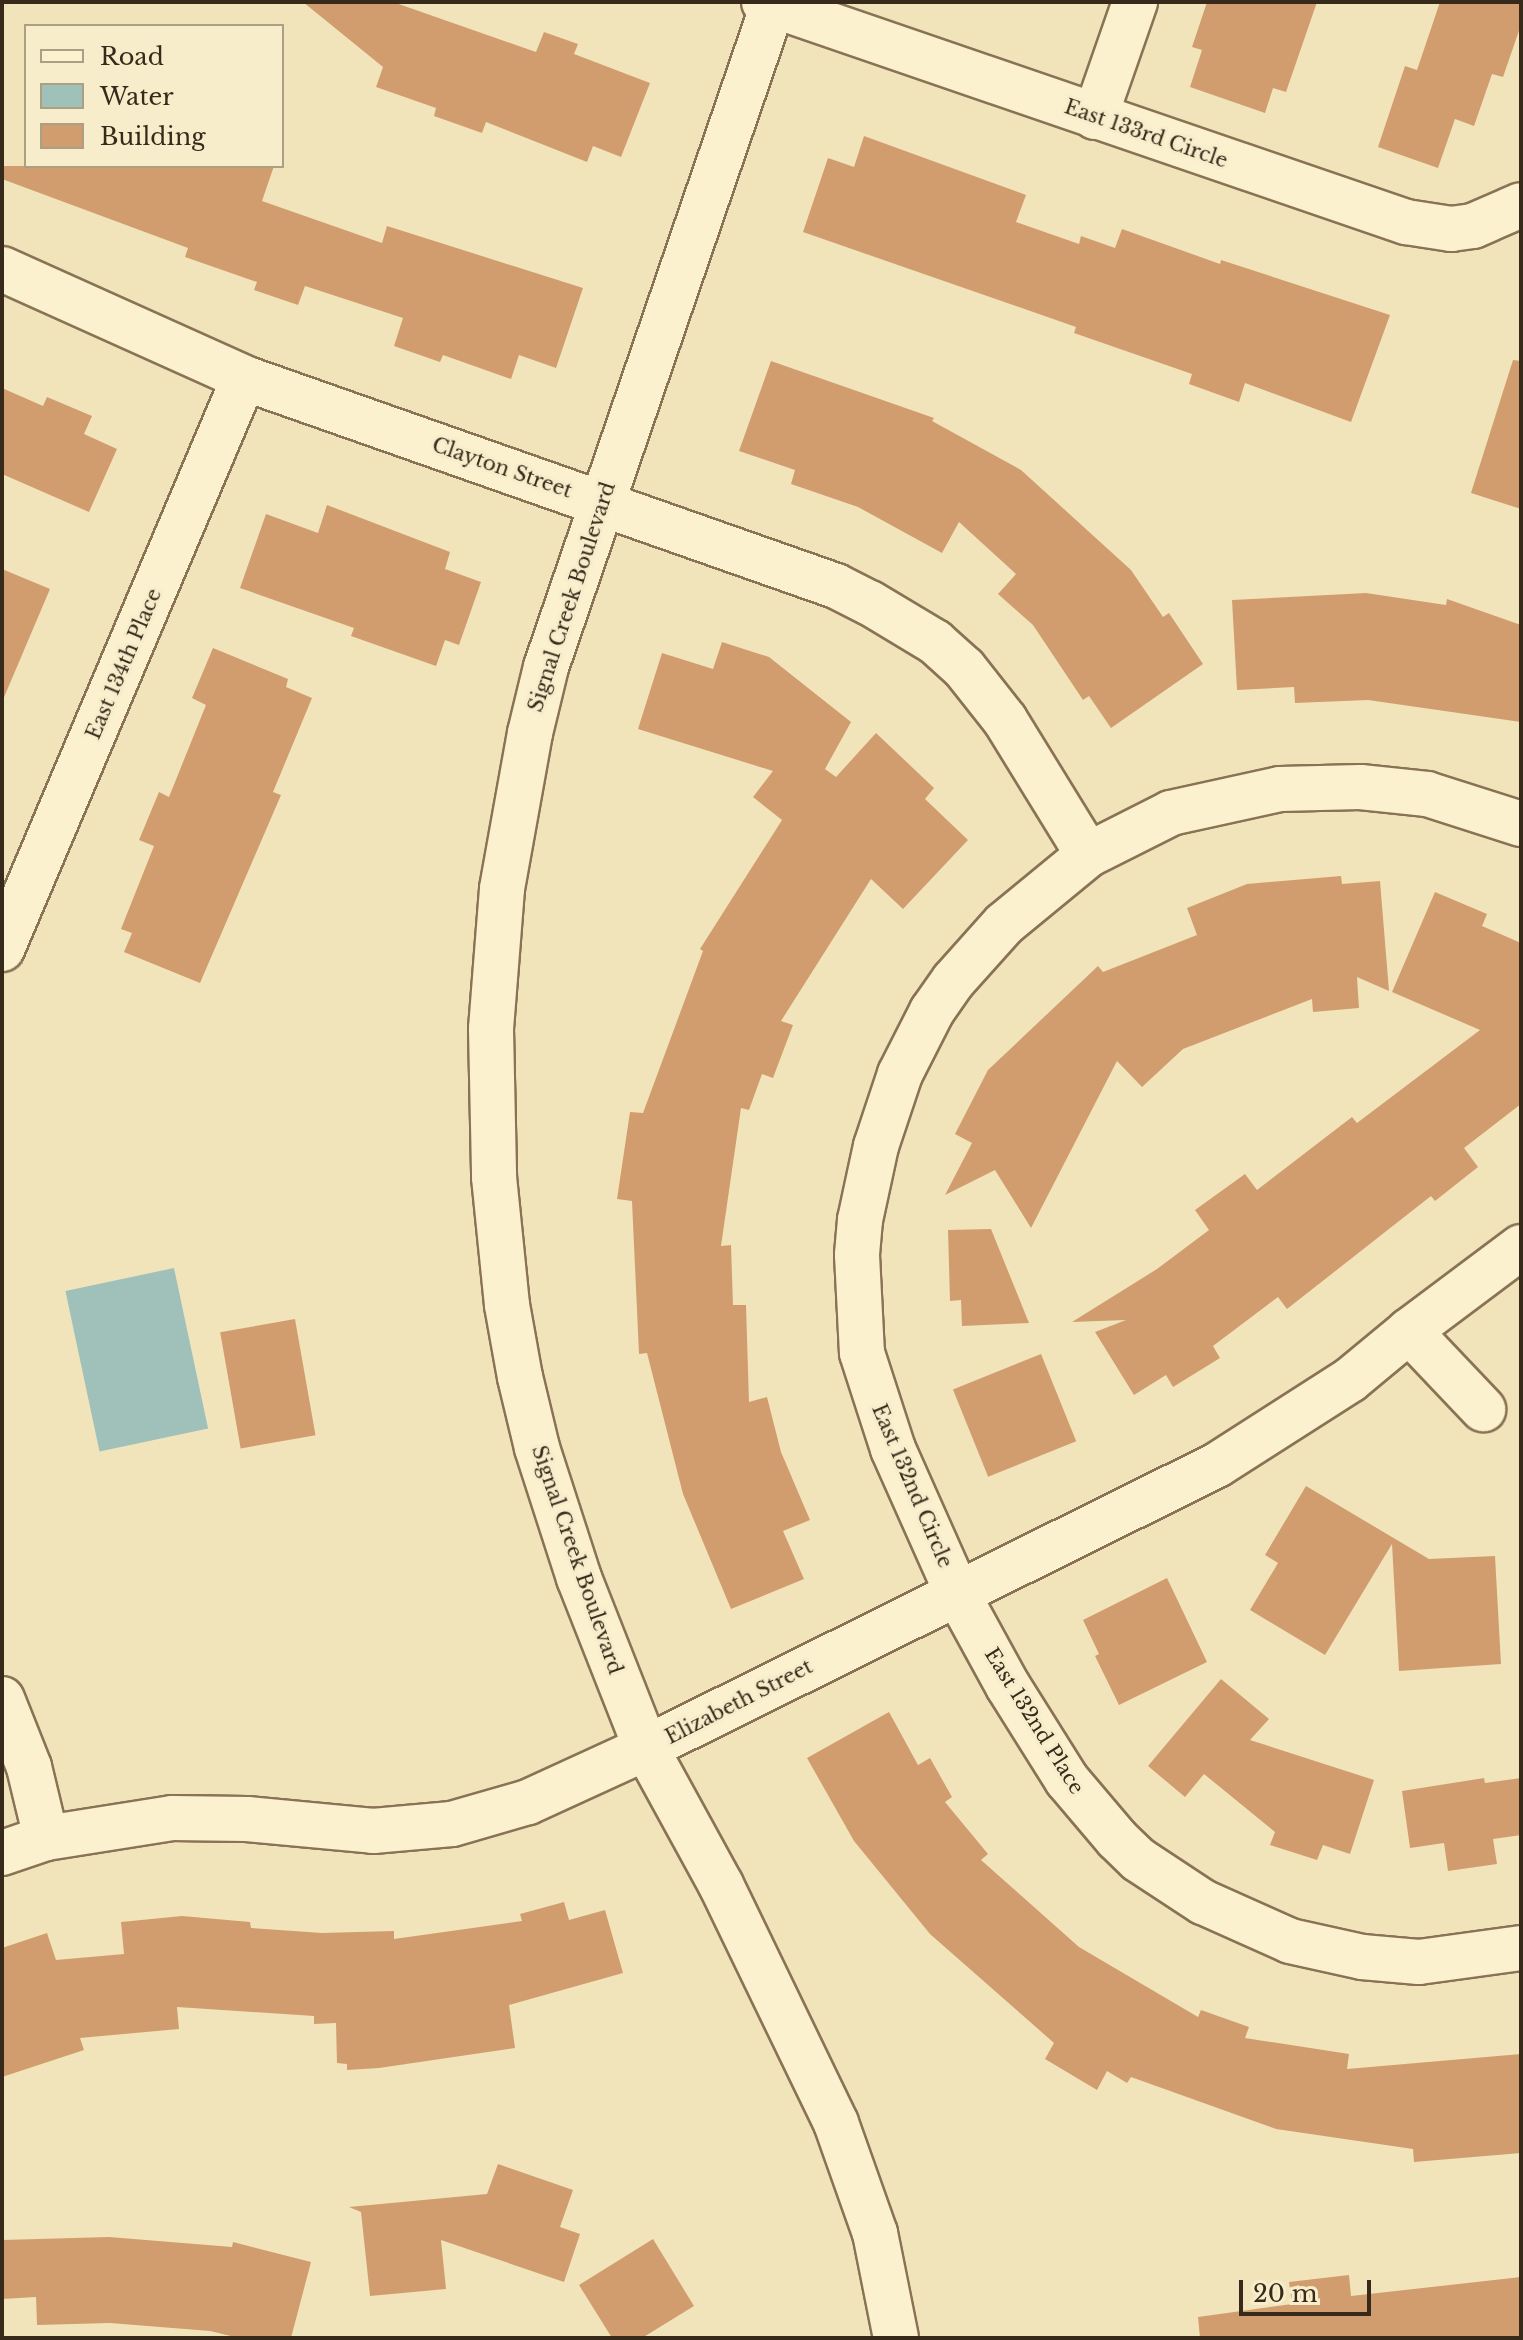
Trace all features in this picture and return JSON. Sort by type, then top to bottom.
[{"type":"street","points":[[1095,117],[1135,2]]},
{"type":"street","name":"East 133rd Circle","points":[[770,3],[1406,222],[1451,229],[1473,226],[1521,205]]},
{"type":"street","name":"Signal Creek Boulevard","points":[[770,3],[546,667],[514,808],[502,889],[491,1029],[494,1177],[507,1305],[537,1448],[579,1578],[646,1748],[721,1885],[836,2123],[875,2233],[896,2338]]},
{"type":"street","name":"Clayton Street","points":[[2,269],[244,378],[836,586],[935,642],[964,668],[1005,720],[1088,855]]},
{"type":"street","name":"East 134th Place","points":[[2,949],[244,378]]},
{"type":"street","name":"East 132nd Circle","points":[[957,1593],[893,1449],[871,1386],[858,1321],[860,1220],[876,1146],[900,1074],[932,1011],[953,981],[1004,924],[1088,855],[1171,813],[1280,789],[1360,787],[1427,794],[1521,824]]},
{"type":"street","name":"Elizabeth Street","points":[[2,1853],[46,1838],[172,1818],[247,1819],[373,1831],[452,1824],[528,1802],[646,1748],[1217,1465],[1350,1380],[1409,1331],[1521,1247]]},
{"type":"street","points":[[1409,1331],[1483,1409]]},
{"type":"street","name":"East 132nd Place","points":[[957,1593],[1008,1686],[1067,1780],[1139,1860],[1203,1902],[1290,1941],[1362,1957],[1419,1962],[1521,1948]]},
{"type":"street","points":[[2,1699],[29,1767],[46,1838]]},
{"type":"water","points":[[174,1268],[208,1428],[100,1451],[65,1291]]},
{"type":"building","points":[[303,2],[393,2],[536,52],[544,32],[578,44],[574,54],[650,83],[621,157],[593,146],[587,162],[486,122],[482,133],[434,116],[436,108],[376,87],[383,67]]},
{"type":"building","points":[[1207,2],[1317,2],[1286,92],[1273,88],[1265,113],[1190,87],[1202,50],[1192,47]]},
{"type":"building","points":[[1440,2],[1521,2],[1521,25],[1503,77],[1492,74],[1474,126],[1455,119],[1438,168],[1378,147],[1405,66],[1417,70]]},
{"type":"building","points":[[864,136],[1026,195],[1016,222],[1079,244],[1081,236],[1115,248],[1122,229],[1220,264],[1221,260],[1390,315],[1351,422],[1245,383],[1239,402],[1189,384],[1192,374],[1074,333],[1076,327],[803,232],[828,158],[854,167]]},
{"type":"building","points":[[2,166],[273,168],[262,201],[382,243],[387,226],[583,288],[556,368],[519,355],[511,379],[443,355],[440,362],[394,346],[403,318],[305,286],[298,305],[254,290],[257,282],[185,257],[188,248],[2,179]]},
{"type":"building","points":[[1513,360],[1521,361],[1521,509],[1471,493]]},
{"type":"building","points":[[771,361],[934,418],[932,421],[1021,470],[1131,570],[1163,617],[1169,613],[1203,664],[1111,728],[1089,696],[1083,700],[1033,625],[998,594],[1016,574],[959,522],[942,553],[858,507],[791,484],[795,470],[739,451]]},
{"type":"building","points":[[2,388],[43,406],[47,397],[92,416],[84,434],[117,449],[89,512],[2,474]]},
{"type":"building","points":[[327,505],[450,552],[445,569],[481,582],[459,645],[445,640],[436,666],[351,636],[354,628],[240,588],[266,514],[318,533]]},
{"type":"building","points":[[2,569],[50,589],[2,702]]},
{"type":"building","points":[[1366,593],[1446,605],[1447,599],[1521,625],[1521,722],[1368,700],[1295,703],[1294,687],[1237,690],[1232,600]]},
{"type":"building","points":[[722,642],[769,657],[851,722],[825,769],[836,777],[876,733],[934,788],[925,799],[968,840],[903,909],[871,879],[781,1021],[793,1025],[773,1078],[762,1074],[749,1110],[741,1108],[721,1246],[731,1245],[733,1305],[746,1305],[749,1402],[767,1397],[781,1452],[810,1520],[783,1531],[804,1579],[731,1609],[683,1494],[647,1353],[639,1354],[632,1201],[617,1199],[630,1112],[643,1113],[703,951],[700,949],[782,820],[753,797],[773,771],[638,729],[662,653],[713,669]]},
{"type":"building","points":[[213,648],[288,679],[286,687],[312,698],[273,792],[281,795],[200,983],[124,952],[132,933],[121,929],[154,846],[139,840],[159,792],[169,797],[206,705],[192,698]]},
{"type":"building","points":[[1341,876],[1342,884],[1380,881],[1389,991],[1357,977],[1359,1008],[1313,1012],[1312,999],[1183,1049],[1142,1087],[1117,1061],[1031,1228],[995,1170],[945,1195],[972,1143],[955,1134],[988,1070],[1098,966],[1103,972],[1197,935],[1187,908],[1247,884]]},
{"type":"building","points":[[1435,892],[1487,914],[1482,926],[1521,943],[1521,1104],[1464,1148],[1478,1167],[1435,1201],[1431,1196],[1287,1309],[1278,1297],[1213,1346],[1220,1358],[1173,1387],[1166,1375],[1134,1395],[1095,1332],[1126,1320],[1072,1322],[1157,1269],[1209,1230],[1195,1210],[1245,1174],[1257,1190],[1352,1117],[1357,1123],[1480,1030],[1392,992]]},
{"type":"building","points":[[991,1229],[1029,1323],[962,1326],[961,1300],[950,1301],[948,1230]]},
{"type":"building","points":[[295,1319],[315,1435],[241,1448],[220,1332]]},
{"type":"building","points":[[1041,1354],[1076,1441],[988,1477],[953,1390]]},
{"type":"building","points":[[1306,1486],[1429,1559],[1495,1556],[1501,1664],[1399,1671],[1392,1544],[1325,1655],[1250,1610],[1278,1563],[1265,1555]]},
{"type":"building","points":[[1167,1578],[1207,1662],[1119,1705],[1095,1656],[1099,1654],[1083,1620]]},
{"type":"building","points":[[1221,1679],[1269,1719],[1250,1740],[1374,1780],[1350,1854],[1323,1845],[1317,1860],[1270,1845],[1275,1832],[1204,1774],[1185,1797],[1148,1766]]},
{"type":"building","points":[[889,1712],[918,1765],[930,1758],[952,1797],[945,1802],[988,1854],[981,1860],[1079,1947],[1198,2017],[1201,2010],[1249,2027],[1245,2038],[1349,2054],[1347,2069],[1521,2054],[1521,2153],[1414,2162],[1413,2149],[1276,2129],[1131,2077],[1127,2083],[1107,2071],[1097,2090],[1045,2059],[1054,2043],[930,1934],[854,1841],[807,1758]]},
{"type":"building","points":[[1484,1778],[1485,1783],[1521,1778],[1521,1835],[1493,1839],[1497,1864],[1448,1871],[1444,1843],[1410,1848],[1402,1791]]},
{"type":"building","points":[[564,1902],[569,1920],[605,1910],[623,1973],[509,2005],[515,2048],[347,2070],[347,2064],[337,2063],[336,2023],[314,2024],[314,2016],[177,2007],[179,2029],[80,2038],[84,2050],[2,2077],[2,1948],[47,1933],[56,1960],[124,1954],[121,1922],[182,1916],[250,1922],[251,1928],[322,1933],[394,1931],[394,1939],[522,1921],[520,1914]]},
{"type":"building","points":[[498,2164],[573,2190],[560,2227],[580,2234],[564,2282],[441,2240],[446,2289],[370,2296],[361,2212],[349,2207],[487,2194]]},
{"type":"building","points":[[109,2237],[232,2247],[233,2242],[311,2262],[291,2338],[239,2338],[210,2331],[110,2323],[37,2325],[36,2297],[2,2299],[2,2240]]},
{"type":"building","points":[[653,2239],[694,2306],[642,2338],[612,2338],[579,2285]]},
{"type":"building","points":[[1349,2275],[1351,2296],[1521,2277],[1521,2338],[1200,2338],[1198,2317],[1292,2304],[1289,2282]]}]
